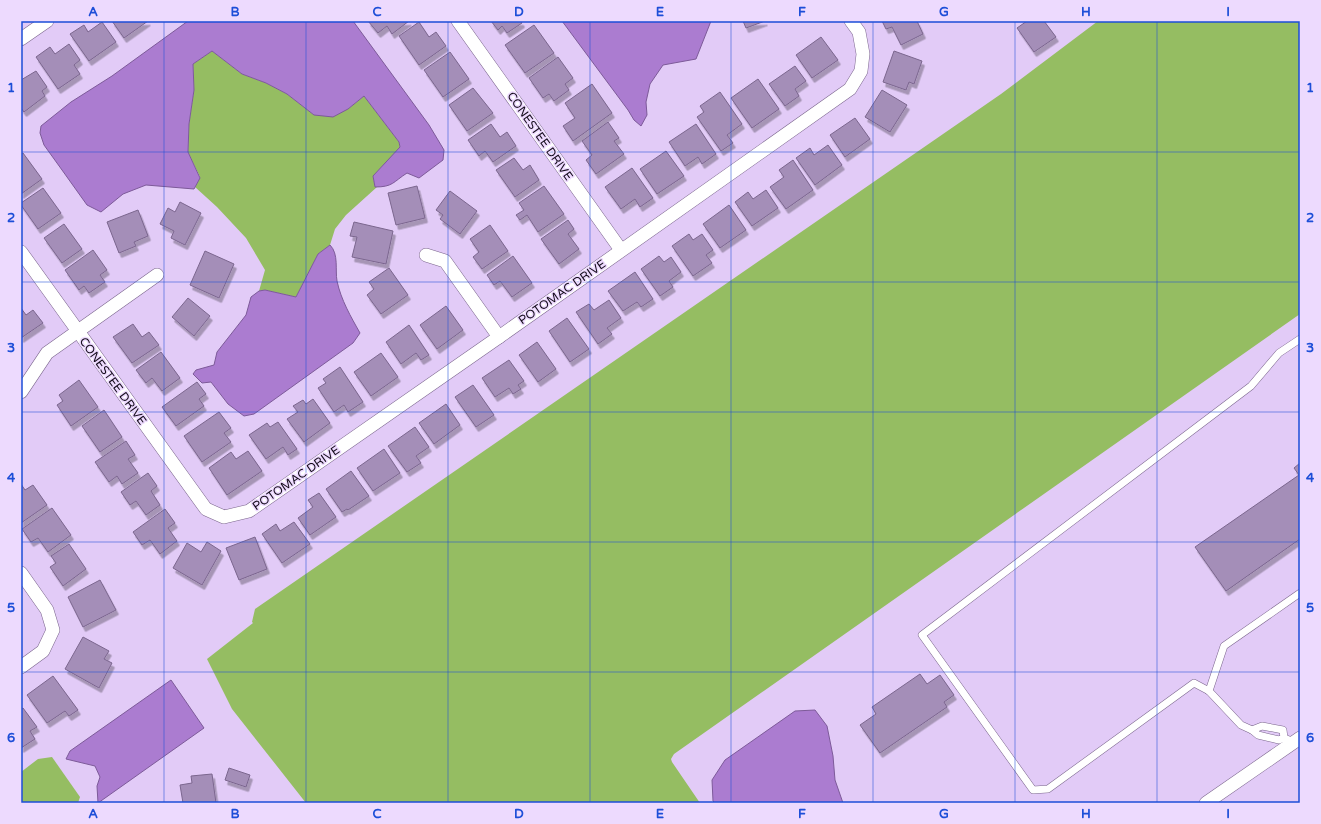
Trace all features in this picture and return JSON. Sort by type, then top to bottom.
[{"type":"street","points":[[21,39],[47,21]]},
{"type":"street","name":"CONESTEE DRIVE","points":[[458,21],[621,250]]},
{"type":"street","name":"POTOMAC DRIVE","points":[[206,509],[224,517],[249,511],[499,337],[850,89],[861,71],[863,54],[859,32],[851,21]]},
{"type":"street","name":"CONESTEE DRIVE","points":[[21,252],[206,509]]},
{"type":"street","points":[[426,255],[445,261],[499,337]]},
{"type":"street","points":[[21,392],[47,353],[157,275]]},
{"type":"street","points":[[21,573],[47,610],[53,630],[43,651],[21,667]]},
{"type":"street","points":[[1206,803],[1293,739]]},
{"type":"lane","points":[[1293,739],[1283,730],[1262,726],[1252,730],[1241,725],[1209,691],[1194,683],[1048,789],[1033,790],[922,635],[1251,386],[1280,353],[1300,339]]},
{"type":"lane","points":[[1209,691],[1224,646],[1300,593]]},
{"type":"green space","points":[[1098,21],[1298,21],[1300,24],[1300,314],[674,754],[671,759],[672,762],[700,803],[306,803],[232,709],[207,659],[253,623],[255,609],[1001,94]]},
{"type":"green space","points":[[212,51],[242,74],[266,83],[287,94],[314,115],[348,109],[364,96],[399,142],[400,148],[373,176],[375,187],[377,187],[346,215],[335,229],[330,245],[318,254],[296,297],[265,290],[259,291],[265,270],[246,238],[217,207],[195,187],[200,177],[188,152],[189,124],[194,90],[193,64]]},
{"type":"green space","points":[[52,757],[80,797],[78,803],[21,803],[21,772],[38,759]]},
{"type":"shaded area","points":[[188,21],[353,21],[429,125],[444,150],[443,160],[419,178],[407,173],[389,185],[375,187],[373,176],[400,147],[399,142],[364,96],[348,109],[333,117],[314,115],[287,94],[266,83],[242,74],[212,51],[193,64],[194,90],[189,124],[188,152],[200,178],[194,189],[146,185],[123,194],[101,212],[87,205],[44,145],[40,133],[41,126],[71,102],[112,76]]},
{"type":"shaded area","points":[[562,21],[711,21],[696,59],[663,65],[650,84],[646,102],[647,115],[641,126],[634,120]]},
{"type":"shaded area","points":[[330,245],[336,257],[337,281],[341,295],[360,333],[353,343],[254,414],[244,416],[228,404],[211,382],[202,383],[193,374],[196,370],[214,365],[217,352],[246,315],[251,297],[259,291],[265,290],[296,297],[318,254]]},
{"type":"shaded area","points":[[171,680],[204,728],[98,803],[97,786],[100,777],[95,766],[66,759],[70,751]]},
{"type":"shaded area","points":[[815,710],[827,726],[833,756],[835,780],[843,803],[715,803],[713,801],[712,780],[725,760],[795,711]]},
{"type":"building","points":[[112,21],[148,21],[124,38]]},
{"type":"building","points":[[368,21],[409,21],[392,34],[387,26],[378,33]]},
{"type":"building","points":[[491,21],[521,21],[522,23],[507,33],[502,26],[498,30]]},
{"type":"building","points":[[743,21],[765,21],[746,28]]},
{"type":"building","points":[[882,21],[917,21],[923,34],[901,45],[892,27],[886,29]]},
{"type":"building","points":[[1027,21],[1044,21],[1056,37],[1034,52],[1017,28]]},
{"type":"building","points":[[102,22],[116,42],[89,61],[70,34],[84,25],[88,32]]},
{"type":"building","points":[[419,22],[429,37],[436,32],[446,46],[419,65],[399,36]]},
{"type":"building","points":[[534,25],[554,53],[525,73],[505,45]]},
{"type":"building","points":[[821,37],[838,60],[812,78],[796,55]]},
{"type":"building","points":[[69,44],[80,60],[74,65],[80,74],[58,89],[36,57],[50,47],[55,54]]},
{"type":"building","points":[[894,51],[922,61],[914,84],[909,82],[906,90],[883,82]]},
{"type":"building","points":[[450,52],[469,79],[443,97],[424,70]]},
{"type":"building","points":[[558,57],[573,78],[565,84],[569,90],[554,101],[549,94],[543,98],[529,78]]},
{"type":"building","points":[[795,66],[806,81],[795,89],[799,96],[785,106],[769,84]]},
{"type":"building","points":[[36,71],[47,87],[42,91],[45,96],[24,112],[21,108],[21,80]]},
{"type":"building","points":[[758,79],[779,109],[752,128],[731,98]]},
{"type":"building","points":[[592,84],[612,113],[573,141],[563,126],[575,118],[565,103]]},
{"type":"building","points":[[473,88],[493,113],[467,131],[449,105]]},
{"type":"building","points":[[882,90],[907,105],[890,132],[865,117]]},
{"type":"building","points":[[720,92],[742,124],[727,135],[733,143],[721,151],[697,117],[704,112],[700,106]]},
{"type":"building","points":[[855,118],[870,139],[845,157],[830,135]]},
{"type":"building","points":[[608,122],[619,138],[614,141],[624,154],[596,174],[586,160],[592,155],[582,141]]},
{"type":"building","points":[[491,124],[500,137],[507,132],[516,146],[493,162],[485,151],[479,156],[468,140]]},
{"type":"building","points":[[696,124],[716,154],[702,164],[698,157],[685,166],[669,142]]},
{"type":"building","points":[[828,145],[842,165],[815,185],[796,158],[810,148],[814,155]]},
{"type":"building","points":[[666,151],[684,176],[657,194],[640,169]]},
{"type":"building","points":[[23,153],[42,179],[21,194],[21,154]]},
{"type":"building","points":[[514,158],[523,170],[530,165],[539,180],[515,197],[496,170]]},
{"type":"building","points":[[793,160],[813,190],[786,209],[770,187],[784,177],[779,170]]},
{"type":"building","points":[[632,168],[653,198],[640,207],[635,199],[621,209],[605,187]]},
{"type":"building","points":[[417,186],[425,218],[396,225],[388,193]]},
{"type":"building","points":[[544,186],[564,214],[538,232],[527,215],[520,220],[516,215],[524,210],[519,203]]},
{"type":"building","points":[[43,188],[61,213],[38,229],[21,203]]},
{"type":"building","points":[[766,190],[778,208],[752,226],[735,202],[748,192],[753,199]]},
{"type":"building","points":[[450,191],[477,211],[460,234],[440,219],[443,215],[436,210]]},
{"type":"building","points":[[180,202],[201,213],[185,245],[171,238],[174,231],[160,224],[168,208],[175,212]]},
{"type":"building","points":[[729,205],[746,230],[720,248],[703,224]]},
{"type":"building","points":[[138,210],[148,236],[134,242],[136,246],[119,253],[107,222]]},
{"type":"building","points":[[568,220],[574,229],[568,234],[579,249],[559,264],[541,239]]},
{"type":"building","points":[[354,222],[393,231],[386,264],[352,257],[357,237],[350,236]]},
{"type":"building","points":[[64,224],[82,249],[62,263],[44,238]]},
{"type":"building","points":[[490,225],[508,251],[482,269],[473,257],[479,252],[470,239]]},
{"type":"building","points":[[689,234],[693,240],[702,234],[713,250],[706,255],[712,263],[693,276],[672,246]]},
{"type":"building","points":[[93,250],[107,270],[100,275],[105,282],[89,293],[84,286],[79,290],[65,270]]},
{"type":"building","points":[[205,251],[234,264],[219,298],[190,285]]},
{"type":"building","points":[[513,256],[532,283],[512,297],[500,281],[494,285],[487,275]]},
{"type":"building","points":[[659,256],[664,262],[671,257],[681,272],[669,281],[673,287],[660,296],[641,269]]},
{"type":"building","points":[[389,268],[408,295],[381,314],[367,295],[374,289],[369,282]]},
{"type":"building","points":[[635,272],[653,299],[641,307],[637,302],[623,311],[608,291]]},
{"type":"building","points":[[188,298],[210,316],[194,336],[172,317]]},
{"type":"building","points":[[609,300],[621,318],[607,328],[612,334],[598,344],[576,312],[589,304],[594,310]]},
{"type":"building","points":[[446,306],[463,330],[437,349],[420,325]]},
{"type":"building","points":[[21,308],[26,315],[33,310],[43,323],[21,338]]},
{"type":"building","points":[[567,318],[589,349],[570,362],[549,331]]},
{"type":"building","points":[[133,324],[142,337],[149,332],[159,345],[132,363],[113,337]]},
{"type":"building","points":[[409,325],[429,355],[421,360],[416,353],[401,364],[386,342]]},
{"type":"building","points":[[537,342],[556,369],[538,382],[519,355]]},
{"type":"building","points":[[161,352],[180,378],[162,391],[152,378],[146,383],[136,370]]},
{"type":"building","points":[[381,353],[398,377],[371,396],[354,372]]},
{"type":"building","points":[[509,360],[524,381],[518,385],[521,389],[513,394],[509,388],[495,397],[482,378]]},
{"type":"building","points":[[340,367],[363,402],[348,412],[344,405],[334,412],[318,388],[326,383],[323,379]]},
{"type":"building","points":[[79,380],[98,407],[71,426],[57,405],[63,401],[59,395]]},
{"type":"building","points":[[197,382],[206,394],[199,399],[204,406],[176,426],[162,407]]},
{"type":"building","points":[[473,385],[494,415],[476,427],[455,397]]},
{"type":"building","points":[[313,399],[330,423],[304,442],[287,419],[298,412],[293,406],[303,400],[306,404]]},
{"type":"building","points":[[446,404],[460,425],[434,444],[419,423]]},
{"type":"building","points":[[104,410],[122,437],[100,452],[82,426]]},
{"type":"building","points":[[219,412],[231,428],[224,433],[231,442],[202,462],[184,436]]},
{"type":"building","points":[[278,422],[297,449],[288,455],[283,447],[266,459],[249,435],[267,423],[270,427]]},
{"type":"building","points":[[415,427],[429,447],[416,456],[421,463],[407,472],[388,446]]},
{"type":"building","points":[[126,441],[135,455],[128,459],[138,473],[122,484],[117,476],[109,482],[95,462]]},
{"type":"building","points":[[384,449],[400,473],[373,491],[357,468]]},
{"type":"building","points":[[248,451],[262,471],[227,495],[209,468],[231,452],[236,459]]},
{"type":"building","points":[[1300,463],[1300,539],[1226,591],[1195,547],[1299,475],[1294,468]]},
{"type":"building","points":[[351,471],[369,496],[348,510],[347,509],[342,512],[326,489]]},
{"type":"building","points":[[148,473],[157,486],[151,491],[160,505],[146,515],[136,501],[130,505],[121,492]]},
{"type":"building","points":[[21,484],[25,490],[33,485],[47,505],[21,523]]},
{"type":"building","points":[[319,493],[336,517],[310,535],[298,518],[313,507],[308,500]]},
{"type":"building","points":[[52,508],[71,535],[48,552],[38,538],[31,542],[22,529]]},
{"type":"building","points":[[165,509],[175,523],[168,528],[177,541],[160,554],[150,540],[142,545],[133,532]]},
{"type":"building","points":[[294,522],[310,544],[282,563],[262,534],[276,524],[280,531]]},
{"type":"building","points":[[255,537],[267,569],[239,580],[226,548]]},
{"type":"building","points":[[207,542],[221,551],[202,585],[173,568],[187,543],[201,552]]},
{"type":"building","points":[[69,544],[86,569],[63,586],[50,567],[56,563],[51,556]]},
{"type":"building","points":[[100,580],[116,610],[83,627],[68,597]]},
{"type":"building","points":[[83,637],[109,651],[104,659],[112,663],[99,688],[65,669]]},
{"type":"building","points":[[920,674],[927,684],[940,675],[954,695],[944,702],[947,707],[880,753],[860,725],[876,714],[872,707]]},
{"type":"building","points":[[53,676],[78,710],[69,716],[65,711],[47,723],[27,695]]},
{"type":"building","points":[[23,708],[37,727],[30,731],[35,739],[21,748],[21,709]]},
{"type":"building","points":[[229,768],[250,775],[246,787],[225,780]]},
{"type":"building","points":[[212,774],[216,803],[183,803],[180,785],[192,783],[191,776]]}]
